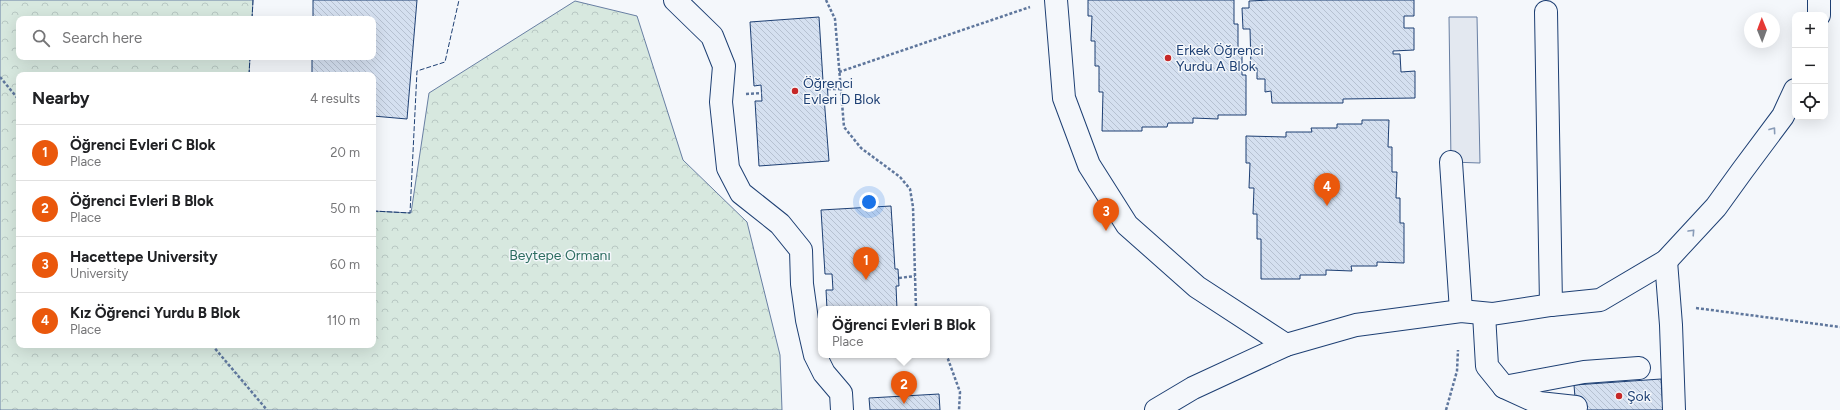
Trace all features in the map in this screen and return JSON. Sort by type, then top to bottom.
[{"type":"street","points":[[675,0],[712,36],[724,66],[721,102],[728,168],[741,193],[780,224],[801,250],[802,284],[807,320],[815,355],[824,373],[841,393],[842,410]]},
{"type":"street","points":[[1056,0],[1064,98],[1089,165],[1127,225],[1197,287],[1286,345]]},
{"type":"street","points":[[1819,0],[1819,12]]},
{"type":"street","points":[[1546,12],[1551,305]]},
{"type":"street","points":[[1156,410],[1193,388],[1286,345],[1356,325],[1461,311],[1492,314],[1551,305],[1600,300],[1666,261],[1716,207],[1783,116],[1792,96]]},
{"type":"street","points":[[1451,162],[1461,311]]},
{"type":"street","points":[[1666,261],[1671,325],[1674,410]]},
{"type":"street","points":[[1484,314],[1487,366],[1504,387],[1539,403],[1576,407]]},
{"type":"street","points":[[1504,387],[1584,372],[1639,368]]},
{"type":"path","points":[[826,0],[835,19],[844,127],[861,148],[900,177],[910,189],[916,306]]},
{"type":"path","points":[[839,72],[1034,5]]},
{"type":"path","points":[[0,77],[16,96]]},
{"type":"path","points":[[828,89],[840,89]]},
{"type":"path","points":[[751,94],[762,93]]},
{"type":"path","points":[[899,278],[915,276]]},
{"type":"path","points":[[1695,308],[1840,327]]},
{"type":"path","points":[[215,348],[267,410]]},
{"type":"path","points":[[1446,410],[1457,371],[1458,349]]},
{"type":"path","points":[[947,358],[960,392],[959,410]]},
{"type":"green space","name":"Beytepe Ormanı","points":[[0,0],[253,0],[252,16],[16,16],[16,60],[250,60],[249,72],[16,72],[16,348],[376,348],[376,211],[411,213],[429,93],[575,1],[637,16],[683,160],[747,222],[780,355],[782,410],[0,410]]},
{"type":"shaded area","points":[[1449,17],[1477,17],[1480,163],[1451,162]]},
{"type":"building","points":[[313,0],[417,0],[407,119],[376,116],[376,72],[312,72],[312,60],[376,60],[376,16],[313,16]]},
{"type":"building","name":"Erkek Öğrenci Yurdu A Blok","points":[[1088,0],[1234,0],[1234,24],[1238,24],[1238,50],[1242,50],[1242,75],[1246,75],[1246,115],[1218,115],[1218,119],[1193,118],[1193,123],[1168,123],[1167,127],[1142,127],[1142,131],[1102,131],[1103,92],[1099,92],[1099,66],[1095,66],[1095,41],[1091,41],[1092,16],[1088,16]]},
{"type":"building","points":[[1414,0],[1414,16],[1404,16],[1404,28],[1414,28],[1414,50],[1393,51],[1393,54],[1400,54],[1401,72],[1415,71],[1415,98],[1343,99],[1343,103],[1272,103],[1271,91],[1265,92],[1265,79],[1257,79],[1257,68],[1251,68],[1250,29],[1243,29],[1242,8],[1249,8],[1249,1]]},
{"type":"building","name":"Öğrenci Evleri D Blok","points":[[819,17],[823,81],[827,81],[828,97],[824,97],[829,161],[759,166],[755,101],[762,101],[761,85],[754,86],[750,22]]},
{"type":"building","points":[[1362,120],[1389,120],[1388,147],[1392,147],[1392,172],[1397,172],[1396,198],[1400,198],[1400,223],[1404,223],[1404,263],[1377,262],[1377,266],[1351,266],[1352,271],[1326,270],[1326,275],[1300,275],[1300,279],[1261,279],[1261,239],[1257,239],[1257,214],[1253,214],[1254,188],[1249,188],[1250,163],[1246,163],[1246,136],[1286,137],[1286,132],[1312,132],[1311,128],[1337,128],[1337,124],[1362,124]]},
{"type":"building","points":[[891,206],[895,269],[898,269],[899,286],[896,286],[897,306],[827,306],[826,290],[833,290],[832,274],[825,274],[821,210]]},
{"type":"building","name":"Şok","points":[[1661,379],[1663,410],[1576,410],[1574,385]]},
{"type":"building","points":[[939,394],[940,410],[870,410],[869,398]]},
{"type":"fence","points":[[252,16],[253,0]]},
{"type":"fence","points":[[376,211],[410,213],[417,71],[445,62],[459,0]]},
{"type":"fence","points":[[249,72],[250,60]]},
{"type":"place","name":"Erkek Öğrenci Yurdu A Blok","points":[[1168,58]]},
{"type":"place","name":"Öğrenci Evleri D Blok","points":[[795,91]]},
{"type":"place","name":"Kız Öğrenci Yurdu B Blok","points":[[1327,206]]},
{"type":"place","name":"Hacettepe University","points":[[1106,231]]},
{"type":"place","name":"Öğrenci Evleri C Blok","points":[[866,280]]},
{"type":"place","name":"Şok","points":[[1619,396]]},
{"type":"place","name":"Öğrenci Evleri B Blok","points":[[904,404]]}]
